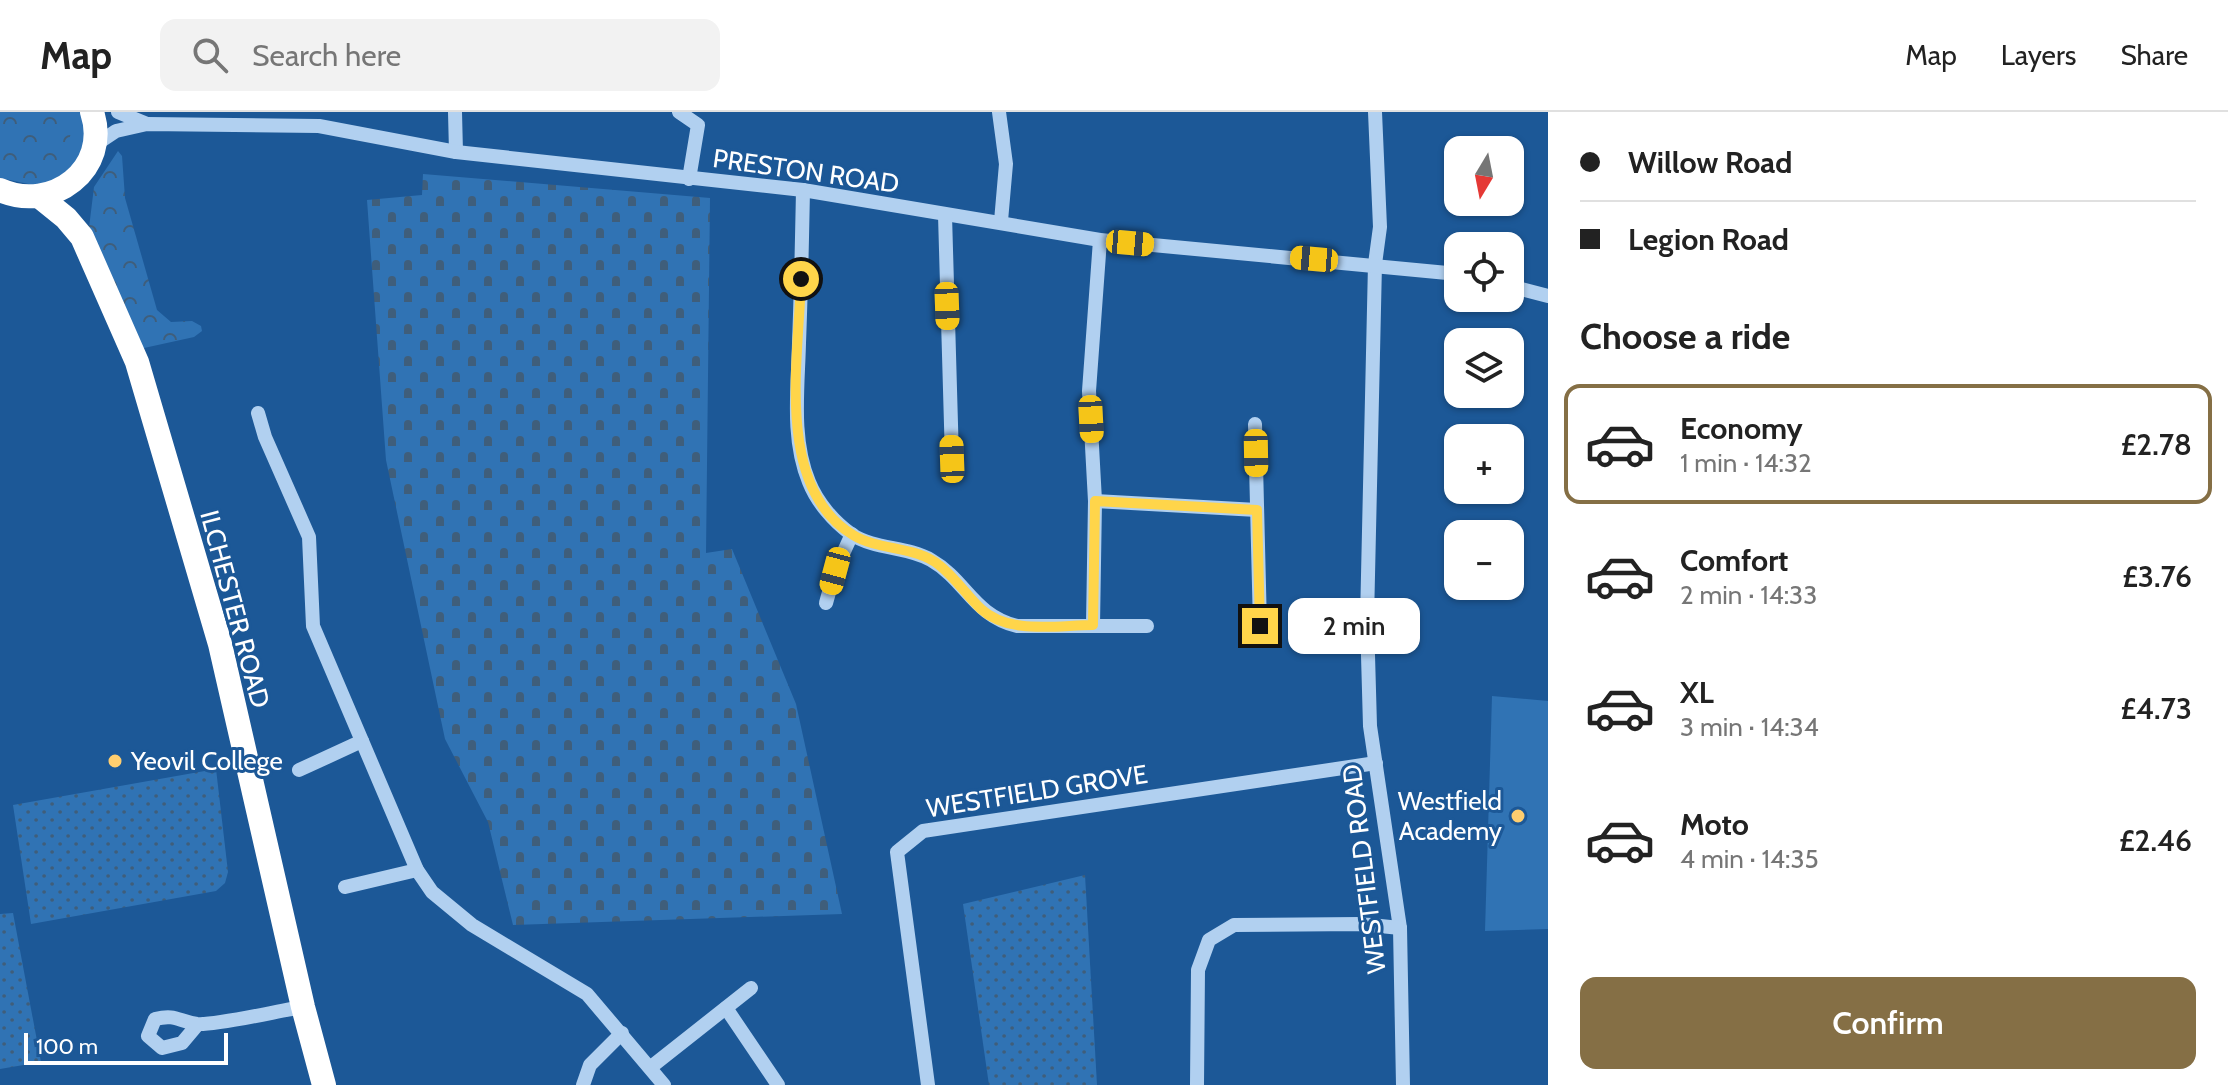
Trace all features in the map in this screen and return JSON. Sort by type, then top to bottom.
[{"type":"highway","points":[[0,190],[17,196],[40,197],[58,192],[82,173],[95,145],[92,112]]},
{"type":"highway","name":"ILCHESTER ROAD","points":[[82,173],[82,237]]},
{"type":"highway","name":"ILCHESTER ROAD","points":[[40,197],[82,237],[137,362],[220,644],[303,1007],[324,1085]]},
{"type":"street","name":"PRESTON ROAD","points":[[118,112],[147,124]]},
{"type":"street","points":[[455,112],[456,152]]},
{"type":"street","points":[[679,112],[698,125],[689,179]]},
{"type":"street","points":[[999,112],[1006,164],[1001,221]]},
{"type":"street","name":"WESTFIELD ROAD","points":[[1375,112],[1380,227],[1375,264],[1367,620],[1370,726],[1400,928],[1403,1085]]},
{"type":"street","name":"PRESTON ROAD","points":[[95,145],[116,131],[147,124],[319,126],[456,152],[803,190],[1100,240],[1444,272]]},
{"type":"street","points":[[803,190],[797,426],[809,483],[826,511],[852,534],[871,543],[924,556],[939,565],[984,612],[999,622],[1017,626],[1147,626]]},
{"type":"street","points":[[945,215],[952,459]]},
{"type":"street","points":[[1093,625],[1095,501],[1089,391],[1100,240]]},
{"type":"street","points":[[1524,290],[1548,296]]},
{"type":"street","points":[[258,413],[265,437],[309,537],[313,626],[417,870],[448,908],[576,986],[604,1010],[664,1085]]},
{"type":"street","points":[[1255,424],[1260,626]]},
{"type":"street","points":[[1095,501],[1257,510]]},
{"type":"street","points":[[826,603],[835,571],[852,534]]},
{"type":"street","points":[[299,770],[362,741]]},
{"type":"street","name":"WESTFIELD GROVE","points":[[928,1085],[897,852],[923,831],[1376,763]]},
{"type":"street","points":[[345,887],[417,870]]},
{"type":"street","points":[[1197,1085],[1198,970],[1209,940],[1234,925],[1361,924],[1400,928]]},
{"type":"street","points":[[651,1067],[751,988]]},
{"type":"street","points":[[198,1024],[303,1007]]},
{"type":"street","points":[[726,1008],[778,1085]]},
{"type":"street","points":[[583,1085],[590,1065],[622,1033]]},
{"type":"green space","points":[[0,112],[82,112],[87,127],[78,163],[43,187],[0,178]]},
{"type":"green space","points":[[0,112],[9,115],[13,112],[69,112],[74,122],[69,140],[72,156],[56,170],[38,178],[9,174],[0,167]]},
{"type":"green space","points":[[118,151],[122,156],[125,198],[157,310],[171,322],[192,321],[201,326],[202,331],[194,337],[144,348],[139,346],[89,228],[94,187]]},
{"type":"green space","points":[[423,174],[710,198],[706,553],[732,549],[796,704],[842,914],[513,925],[488,822],[445,739],[386,460],[367,200],[422,195]]},
{"type":"green space","points":[[1492,696],[1548,701],[1548,929],[1485,931]]},
{"type":"green space","points":[[216,769],[228,872],[225,883],[216,891],[31,924],[13,805]]},
{"type":"green space","points":[[1085,875],[1097,1085],[989,1085],[963,904]]},
{"type":"green space","points":[[13,913],[41,1062],[0,1069],[0,914]]},
{"type":"place","name":"Yeovil College","points":[[115,761]]},
{"type":"place","name":"Westfield Academy","points":[[1518,816]]},
{"type":"route","points":[[801,279],[797,426],[801,456],[809,483],[826,511],[852,534],[871,543],[924,556],[939,565],[984,612],[999,622],[1017,626],[1093,625],[1095,501],[1257,510],[1260,626]]}]
